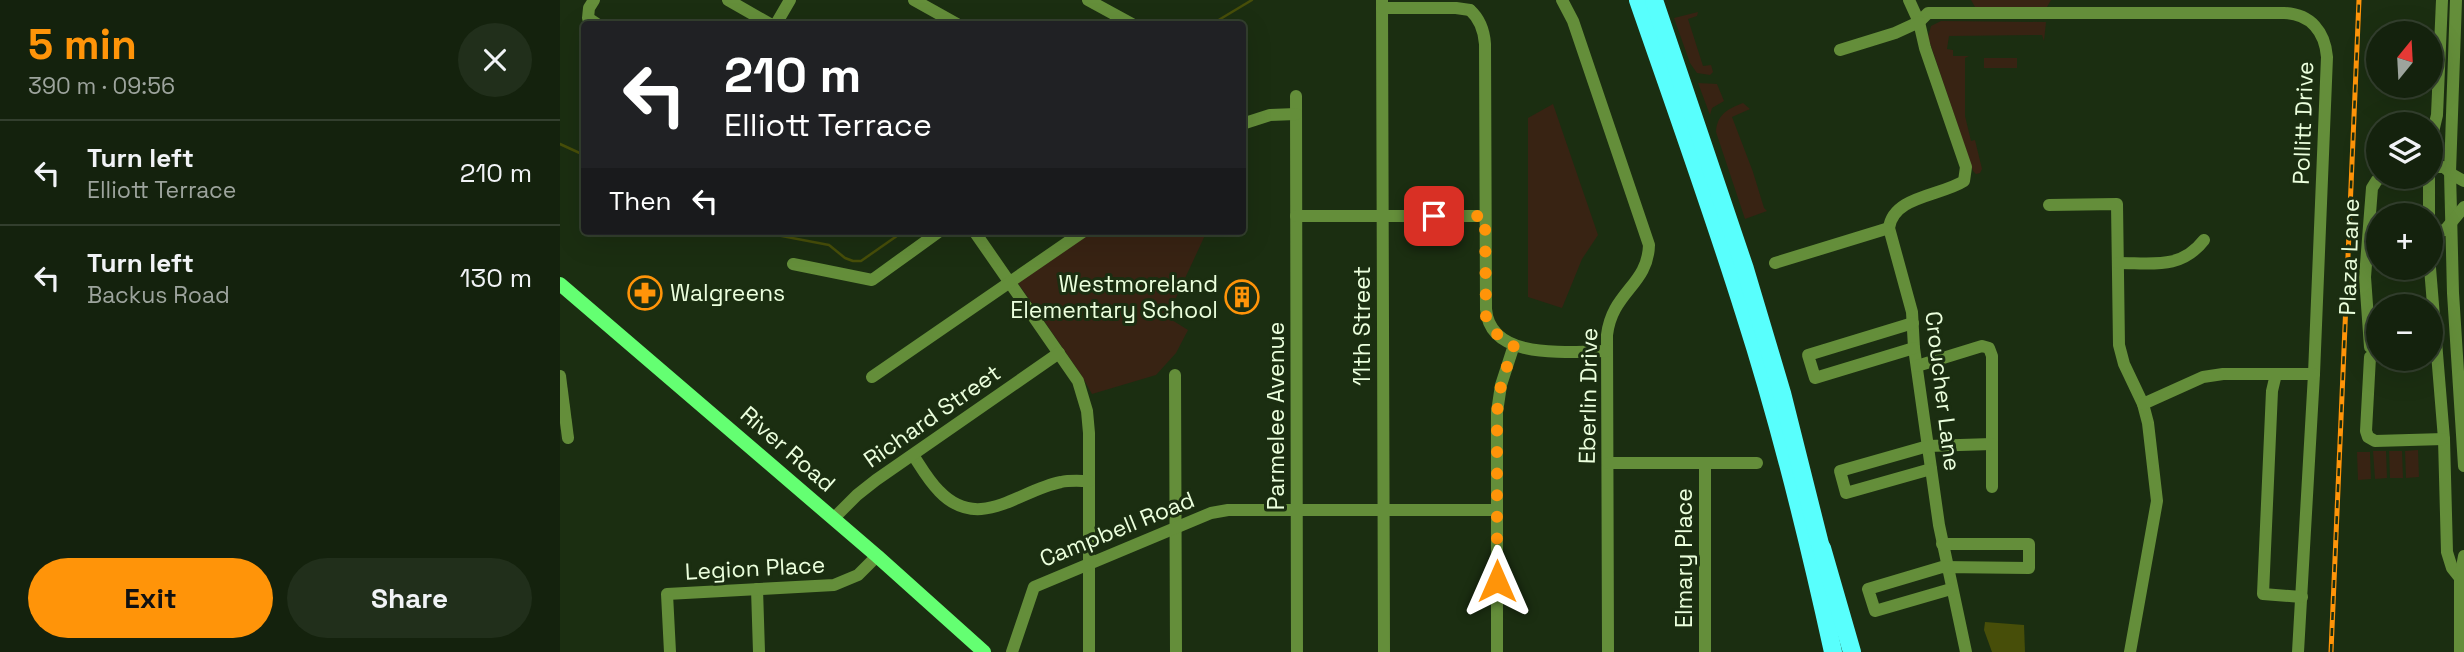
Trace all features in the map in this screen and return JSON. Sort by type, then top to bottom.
[{"type":"highway","points":[[1638,0],[1749,326],[1793,483],[1824,611],[1831,652]]},
{"type":"highway","points":[[1654,0],[1745,269],[1782,393],[1845,652]]},
{"type":"highway","points":[[1819,539],[1852,652]]},
{"type":"main road","name":"River Road","points":[[560,284],[834,518],[984,652]]},
{"type":"street","points":[[593,21],[589,8],[594,0]]},
{"type":"street","points":[[728,0],[765,21]]},
{"type":"street","points":[[778,21],[790,0]]},
{"type":"street","points":[[914,0],[952,21]]},
{"type":"street","points":[[1088,0],[1126,21]]},
{"type":"street","name":"Eberlin Drive","points":[[1562,0],[1573,21],[1649,245],[1647,264],[1614,308],[1608,327],[1608,652]]},
{"type":"street","points":[[1775,263],[1889,228],[1892,215],[1901,206],[1953,188],[1964,181],[1966,167],[1925,48],[1919,22],[1909,0]]},
{"type":"street","points":[[2437,112],[2442,0]]},
{"type":"street","points":[[2445,469],[2464,467],[2461,353],[2453,293],[2458,266],[2451,225],[2450,172],[2456,0]]},
{"type":"street","points":[[1382,4],[1456,8],[1473,5],[1480,22],[1484,36],[1486,318],[1499,337],[1514,345],[1536,350],[1607,351]]},
{"type":"street","name":"11th Street","points":[[1382,4],[1384,652]]},
{"type":"street","name":"Pollitt Drive","points":[[1919,22],[1928,13],[2264,12],[2295,14],[2313,23],[2323,38],[2327,57],[2314,374],[2298,652]]},
{"type":"street","points":[[1840,50],[1895,33],[1919,22]]},
{"type":"street","name":"Parmelee Avenue","points":[[1296,96],[1297,652]]},
{"type":"street","points":[[1246,123],[1270,115],[1296,114]]},
{"type":"street","name":"Plaza Lane","points":[[2443,167],[2450,172]]},
{"type":"street","points":[[2450,172],[2464,181]]},
{"type":"street","name":"Plaza Lane","points":[[2372,189],[2365,277],[2370,352],[2366,432],[2368,437],[2375,441],[2444,439]]},
{"type":"street","points":[[2049,205],[2117,204],[2119,345],[2124,364],[2143,404],[2150,432],[2157,501],[2130,652]]},
{"type":"street","points":[[2443,229],[2451,225],[2464,207]]},
{"type":"street","points":[[1296,216],[1485,216]]},
{"type":"street","name":"Croucher Lane","points":[[1889,228],[1910,302],[1916,366],[1942,544],[1966,652]]},
{"type":"street","points":[[793,264],[872,280],[934,235]]},
{"type":"street","points":[[977,235],[1078,381],[1087,411],[1089,652]]},
{"type":"street","points":[[872,377],[1078,235]]},
{"type":"street","points":[[2118,262],[2175,262],[2191,254],[2204,240]]},
{"type":"street","points":[[2443,303],[2450,299],[2453,293]]},
{"type":"street","points":[[2443,310],[2449,310],[2455,320]]},
{"type":"street","points":[[1913,323],[1808,355],[1815,378],[1914,348]]},
{"type":"street","points":[[1497,652],[1497,412],[1501,385],[1514,345]]},
{"type":"street","points":[[1916,366],[1982,346],[1989,348],[1992,356],[1992,487]]},
{"type":"street","name":"Richard Street","points":[[834,518],[866,487],[1059,354]]},
{"type":"street","points":[[2439,371],[2444,439],[2447,552],[2452,568],[2462,578]]},
{"type":"street","points":[[2143,404],[2203,377],[2223,374],[2314,374]]},
{"type":"street","points":[[2276,374],[2272,391],[2263,594],[2302,597]]},
{"type":"street","points":[[1175,375],[1176,652]]},
{"type":"street","points":[[560,376],[568,438]]},
{"type":"street","points":[[2440,387],[2450,393],[2460,385]]},
{"type":"street","points":[[2442,412],[2451,402],[2461,410]]},
{"type":"street","points":[[1931,468],[1846,493],[1840,471],[1928,446],[1992,444]]},
{"type":"street","points":[[913,455],[946,498],[976,508],[995,508],[1062,482],[1089,481]]},
{"type":"street","points":[[1608,463],[1757,463]]},
{"type":"street","name":"Elmary Place","points":[[1704,652],[1705,463]]},
{"type":"street","name":"Campbell Road","points":[[1012,652],[1034,587],[1219,511],[1497,510]]},
{"type":"street","points":[[1942,544],[2029,544],[2029,568],[1937,568],[1868,589],[1875,611],[1951,589]]},
{"type":"street","name":"Legion Place","points":[[670,652],[667,594],[841,583],[858,575],[877,556]]},
{"type":"street","points":[[2460,652],[2464,556]]},
{"type":"street","points":[[757,589],[759,652]]},
{"type":"shaded area","points":[[1971,0],[2051,0],[2047,7],[1975,7]]},
{"type":"shaded area","points":[[1698,12],[1697,16],[1688,19],[1703,66],[1711,65],[1713,72],[1710,75],[1697,73],[1690,63],[1674,18]]},
{"type":"shaded area","points":[[1941,21],[2046,22],[2044,41],[2042,35],[1949,36],[1947,49],[1953,50],[1953,56],[1969,56],[1965,58],[1965,116],[1971,141],[1975,140],[1982,169],[1976,174],[1928,37],[1931,26]]},
{"type":"shaded area","points":[[1984,58],[2017,58],[2017,68],[1984,68]]},
{"type":"shaded area","points":[[1698,83],[1717,84],[1724,101],[1712,108],[1710,115]]},
{"type":"shaded area","points":[[1743,103],[1750,109],[1732,117],[1767,211],[1745,219],[1716,132],[1724,113]]},
{"type":"shaded area","points":[[1553,104],[1598,235],[1582,259],[1562,308],[1528,297],[1528,118]]},
{"type":"shaded area","points":[[1088,235],[1205,235],[1167,317],[1188,330],[1176,353],[1156,375],[1092,394],[1018,283]]},
{"type":"shaded area","points":[[2418,450],[2419,477],[2406,478],[2405,451]]},
{"type":"shaded area","points":[[2373,451],[2386,451],[2387,478],[2375,479]]},
{"type":"shaded area","points":[[2389,451],[2402,451],[2403,478],[2390,478]]},
{"type":"shaded area","points":[[2357,452],[2370,452],[2371,479],[2358,480]]},
{"type":"shaded area","points":[[1985,622],[2024,625],[2025,652],[1992,652],[1984,630]]},
{"type":"waterway","points":[[1217,21],[1252,0]]},
{"type":"waterway","points":[[560,144],[581,154]]},
{"type":"waterway","points":[[776,235],[829,245],[853,261],[861,261],[898,235]]},
{"type":"railway","points":[[2331,652],[2359,0]]},
{"type":"place","name":"Walgreens","points":[[645,293]]},
{"type":"place","name":"Westmoreland Elementary School","points":[[1242,297]]},
{"type":"route","points":[[1434,216],[1485,216],[1486,318],[1499,337],[1514,345],[1501,385],[1497,412],[1497,581]]}]
